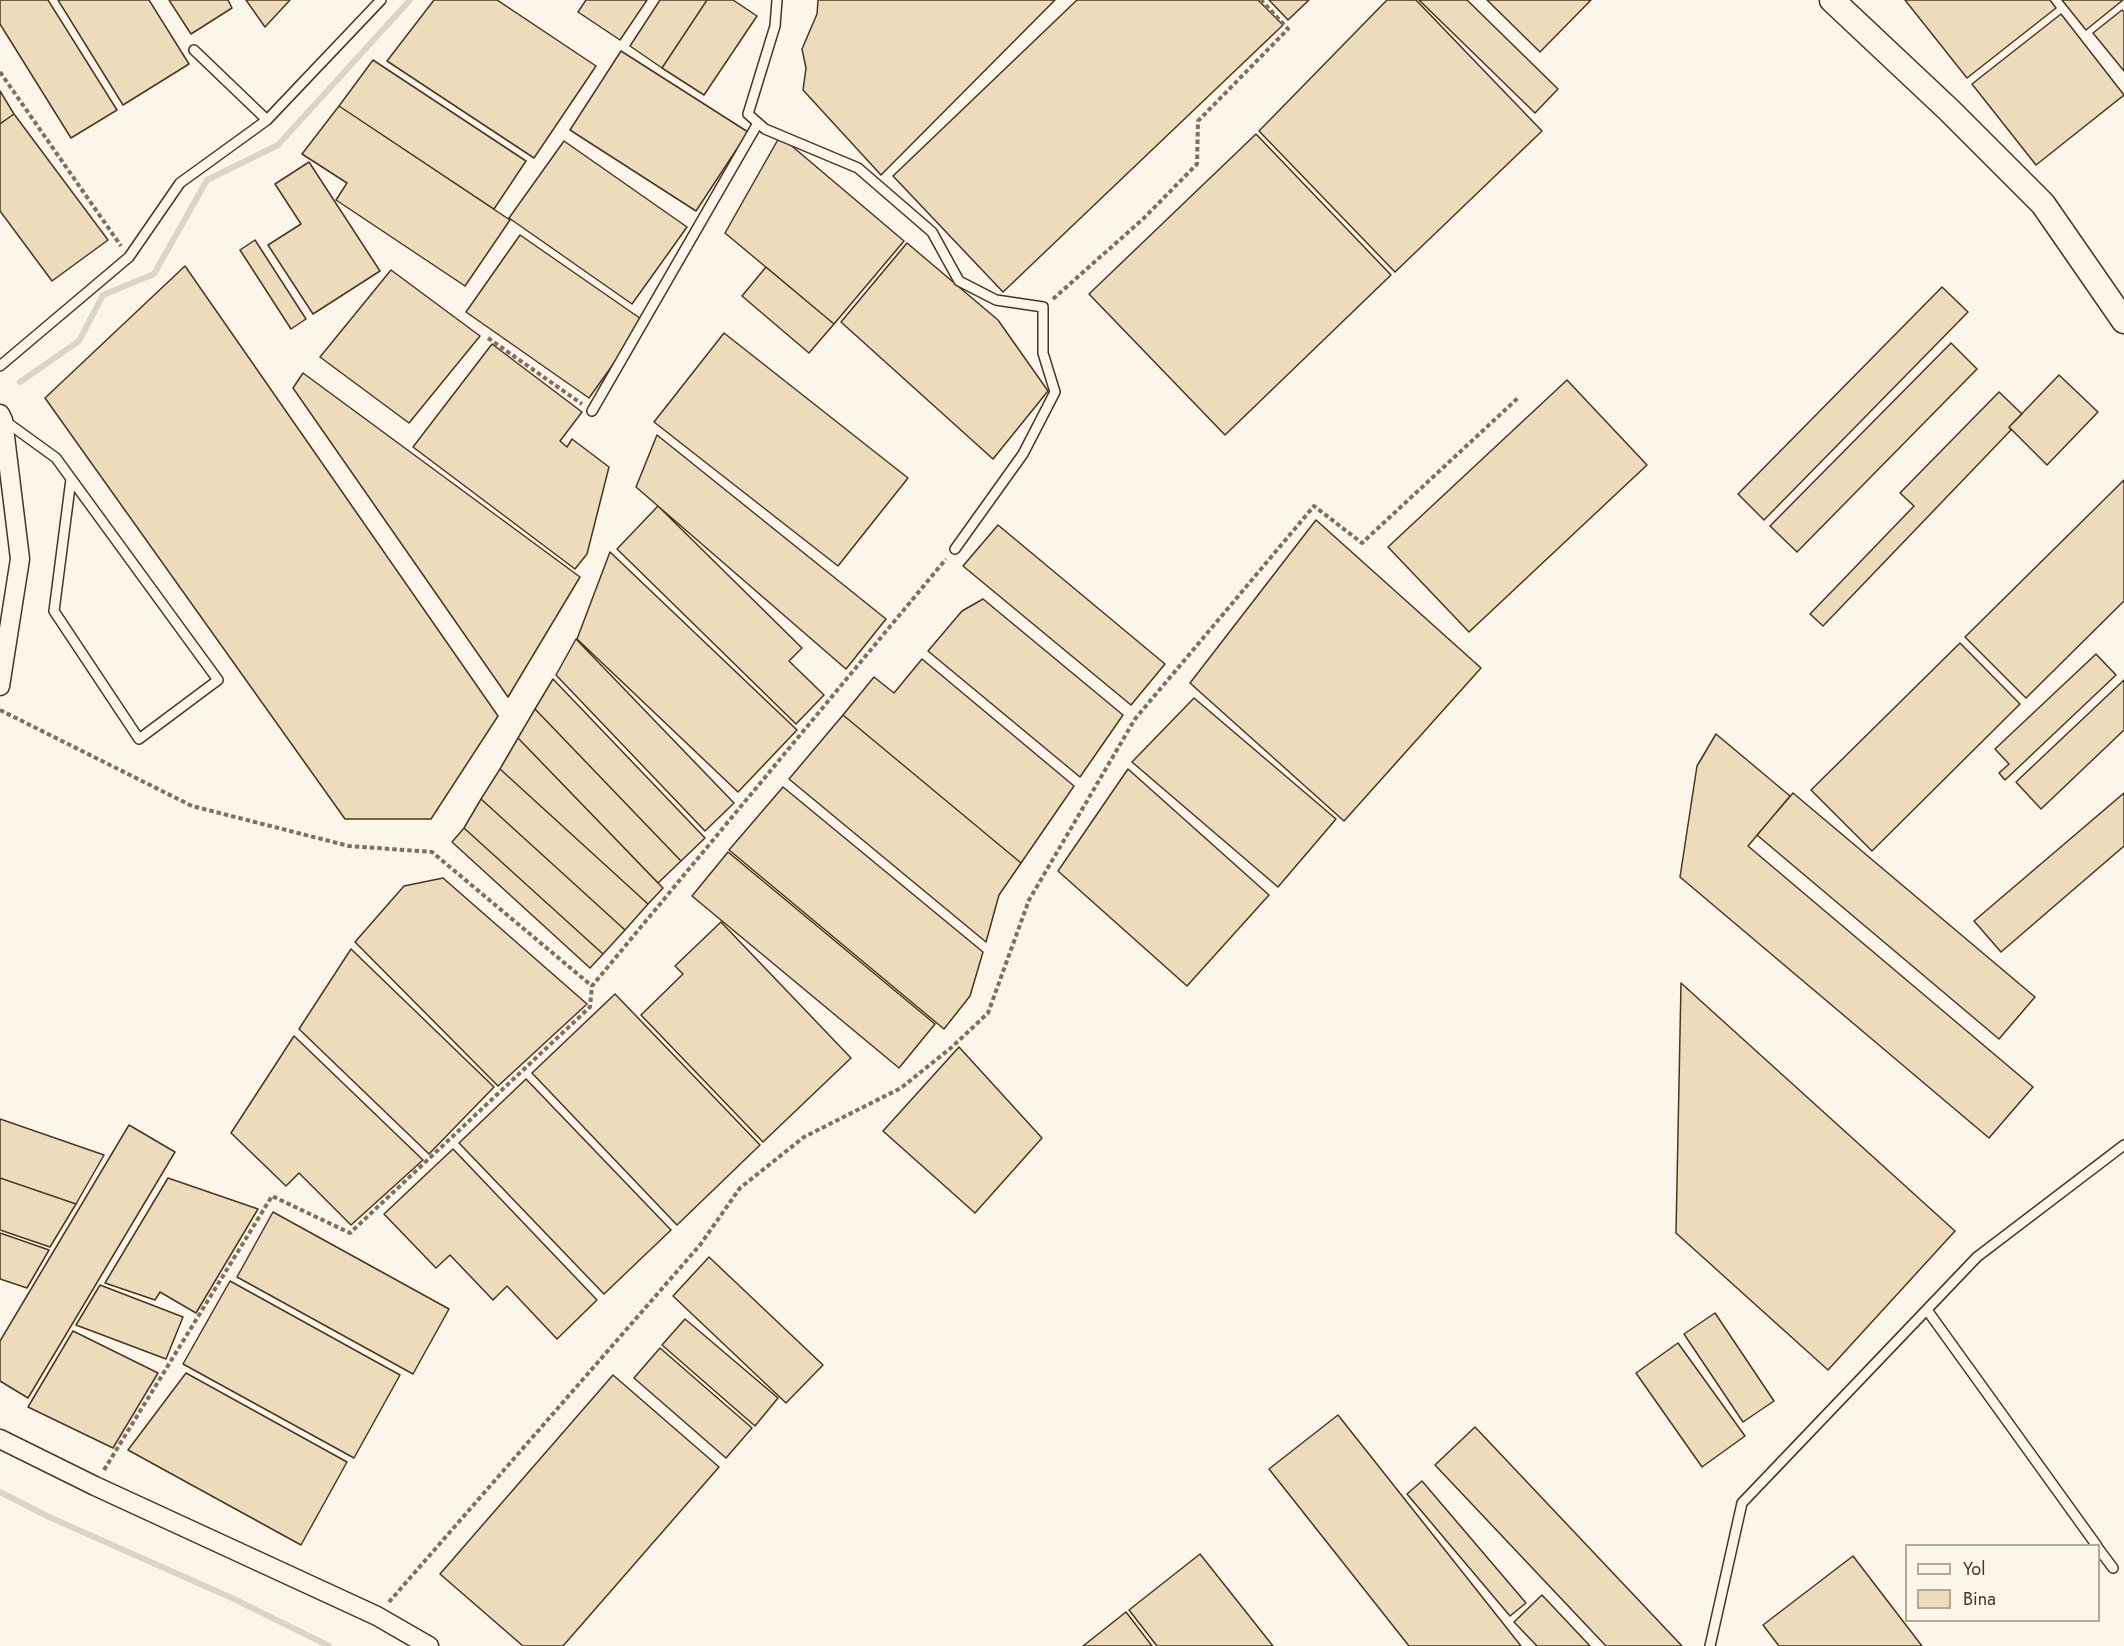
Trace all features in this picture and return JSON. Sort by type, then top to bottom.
[{"type":"street","points":[[1832,0],[1949,110],[2043,204],[2124,321]]},
{"type":"street","points":[[0,686],[20,559],[1,417]]},
{"type":"street","points":[[0,1439],[95,1486],[377,1616],[429,1646]]},
{"type":"lane","points":[[0,366],[129,257],[180,183],[267,120],[381,0]]},
{"type":"lane","points":[[777,0],[775,26],[748,114],[765,129],[858,168],[932,232],[959,280],[996,300],[1043,307],[1043,353],[1055,392],[1023,454],[955,549]]},
{"type":"lane","points":[[194,50],[267,120]]},
{"type":"lane","points":[[592,411],[758,123]]},
{"type":"lane","points":[[1,417],[56,458],[218,680],[139,740],[54,611],[71,479]]},
{"type":"lane","points":[[1710,1646],[1742,1503],[1977,1257],[2124,1145]]},
{"type":"lane","points":[[1926,1310],[2096,1544]]},
{"type":"lane","points":[[2100,1550],[2113,1568]]},
{"type":"path","points":[[1043,307],[1144,218],[1197,164],[1198,122],[1288,29],[1261,0]]},
{"type":"path","points":[[0,72],[129,257]]},
{"type":"path","points":[[488,338],[592,411]]},
{"type":"path","points":[[377,1616],[700,1245],[740,1188],[804,1137],[901,1088],[952,1047],[988,1013],[1029,900],[1135,719],[1314,506],[1362,543],[1519,397]]},
{"type":"path","points":[[95,1486],[272,1196],[351,1233],[590,1007],[592,986],[955,549]]},
{"type":"path","points":[[0,710],[192,806],[349,846],[432,852],[592,986]]},
{"type":"building","points":[[0,0],[48,0],[117,110],[71,138],[0,24]]},
{"type":"building","points":[[58,0],[149,0],[189,64],[123,105]]},
{"type":"building","points":[[169,0],[228,0],[232,8],[191,34]]},
{"type":"building","points":[[246,0],[290,0],[265,27]]},
{"type":"building","points":[[434,0],[497,0],[596,66],[534,158],[387,61]]},
{"type":"building","points":[[586,0],[647,0],[620,40],[578,12]]},
{"type":"building","points":[[660,0],[707,0],[662,68],[630,46]]},
{"type":"building","points":[[707,0],[733,0],[757,16],[704,95],[662,68]]},
{"type":"building","points":[[818,0],[1055,0],[881,175],[803,90],[806,68],[802,49],[817,14]]},
{"type":"building","points":[[1077,0],[1258,0],[1283,25],[1003,292],[893,176]]},
{"type":"building","points":[[1269,0],[1309,0],[1288,20]]},
{"type":"building","points":[[1387,0],[1416,0],[1542,131],[1395,272],[1259,131]]},
{"type":"building","points":[[1419,0],[1467,0],[1558,89],[1535,113]]},
{"type":"building","points":[[1487,0],[1591,0],[1540,52]]},
{"type":"building","points":[[1905,0],[2050,0],[2056,8],[1967,78]]},
{"type":"building","points":[[2062,0],[2123,0],[2086,30]]},
{"type":"building","points":[[2122,10],[2124,12],[2124,71],[2093,33]]},
{"type":"building","points":[[2061,14],[2124,95],[2036,165],[1972,84]]},
{"type":"building","points":[[621,51],[748,132],[696,211],[570,130]]},
{"type":"building","points":[[373,60],[526,161],[494,209],[339,106]]},
{"type":"building","points":[[0,91],[14,114],[0,124]]},
{"type":"building","points":[[339,106],[510,220],[465,286],[336,200],[347,183],[302,154]]},
{"type":"building","points":[[14,114],[108,240],[52,281],[0,211],[0,124]]},
{"type":"building","points":[[1256,134],[1391,275],[1225,435],[1089,294]]},
{"type":"building","points":[[780,136],[904,241],[834,324],[725,233]]},
{"type":"building","points":[[564,141],[687,227],[632,304],[509,218]]},
{"type":"building","points":[[309,162],[380,271],[313,314],[268,245],[301,224],[275,184]]},
{"type":"building","points":[[520,235],[644,321],[589,398],[466,312]]},
{"type":"building","points":[[255,240],[306,319],[291,329],[240,250]]},
{"type":"building","points":[[907,243],[998,320],[1048,391],[993,459],[841,322]]},
{"type":"building","points":[[185,266],[498,716],[431,819],[345,819],[45,398]]},
{"type":"building","points":[[766,267],[834,324],[809,353],[742,296]]},
{"type":"building","points":[[391,270],[480,336],[409,423],[320,357]]},
{"type":"building","points":[[1942,287],[1968,312],[1764,520],[1738,494]]},
{"type":"building","points":[[724,333],[908,478],[838,566],[654,422]]},
{"type":"building","points":[[1951,343],[1977,369],[1797,552],[1770,526]]},
{"type":"building","points":[[492,344],[582,412],[560,441],[567,447],[572,439],[609,467],[587,554],[575,569],[413,447]]},
{"type":"building","points":[[303,373],[580,577],[508,697],[293,388]]},
{"type":"building","points":[[2059,375],[2098,412],[2047,465],[2009,427]]},
{"type":"building","points":[[1567,380],[1647,465],[1469,632],[1388,547]]},
{"type":"building","points":[[1999,392],[2022,414],[2009,427],[2011,430],[1823,626],[1810,614],[1914,506],[1900,493]]},
{"type":"building","points":[[657,435],[886,619],[846,669],[636,487]]},
{"type":"building","points":[[2124,480],[2124,601],[2026,698],[1965,637]]},
{"type":"building","points":[[658,506],[802,648],[789,661],[824,695],[796,724],[617,549]]},
{"type":"building","points":[[1316,520],[1481,668],[1344,821],[1190,683]]},
{"type":"building","points":[[998,525],[1165,664],[1131,705],[963,566]]},
{"type":"building","points":[[610,552],[797,730],[738,792],[577,639]]},
{"type":"building","points":[[983,599],[1123,715],[1080,777],[928,651],[962,611]]},
{"type":"building","points":[[576,639],[734,803],[705,831],[556,675]]},
{"type":"building","points":[[1960,643],[2020,704],[1872,851],[1811,790]]},
{"type":"building","points":[[2096,654],[2116,675],[2005,780],[1999,773],[2009,764],[1995,749]]},
{"type":"building","points":[[922,659],[1074,786],[1021,863],[843,715],[874,677],[894,693]]},
{"type":"building","points":[[553,679],[705,838],[681,861],[535,709]]},
{"type":"building","points":[[2124,680],[2124,730],[2041,809],[2016,782]]},
{"type":"building","points":[[1194,698],[1336,819],[1278,887],[1132,762]]},
{"type":"building","points":[[535,709],[681,861],[658,883],[518,738]]},
{"type":"building","points":[[843,715],[1021,863],[999,895],[986,942],[789,779]]},
{"type":"building","points":[[1716,734],[1790,796],[1748,846],[2033,1087],[1989,1138],[1680,877],[1697,766]]},
{"type":"building","points":[[518,738],[663,888],[648,904],[500,769]]},
{"type":"building","points":[[500,769],[648,904],[625,930],[481,799]]},
{"type":"building","points":[[1128,769],[1269,895],[1187,986],[1058,871]]},
{"type":"building","points":[[783,787],[983,952],[970,996],[944,1029],[729,850]]},
{"type":"building","points":[[1793,793],[2035,997],[1999,1039],[1757,835]]},
{"type":"building","points":[[2124,793],[2124,846],[2001,952],[1974,921]]},
{"type":"building","points":[[481,799],[625,930],[603,954],[464,828]]},
{"type":"building","points":[[464,828],[603,954],[590,968],[452,842]]},
{"type":"building","points":[[728,852],[935,1024],[899,1068],[692,896]]},
{"type":"building","points":[[443,878],[587,1004],[498,1086],[355,942],[404,886]]},
{"type":"building","points":[[721,922],[851,1058],[763,1142],[641,1015],[683,974],[675,966]]},
{"type":"building","points":[[351,949],[494,1087],[429,1154],[299,1029]]},
{"type":"building","points":[[1681,983],[1955,1231],[1828,1370],[1676,1233]]},
{"type":"building","points":[[615,994],[760,1145],[677,1225],[532,1073]]},
{"type":"building","points":[[294,1036],[423,1160],[351,1225],[299,1173],[286,1186],[231,1133]]},
{"type":"building","points":[[959,1047],[1042,1138],[975,1213],[883,1131]]},
{"type":"building","points":[[526,1079],[671,1230],[604,1294],[459,1143]]},
{"type":"building","points":[[0,1119],[104,1155],[76,1204],[0,1178]]},
{"type":"building","points":[[129,1125],[175,1152],[28,1398],[0,1381],[0,1341]]},
{"type":"building","points":[[453,1149],[597,1300],[557,1339],[507,1286],[493,1300],[450,1255],[436,1268],[384,1214]]},
{"type":"building","points":[[0,1178],[76,1204],[50,1247],[0,1230]]},
{"type":"building","points":[[168,1178],[258,1209],[196,1313],[160,1292],[155,1300],[105,1283]]},
{"type":"building","points":[[273,1212],[449,1309],[413,1374],[237,1277]]},
{"type":"building","points":[[0,1233],[49,1250],[27,1288],[0,1279]]},
{"type":"building","points":[[709,1257],[823,1365],[786,1403],[673,1296]]},
{"type":"building","points":[[230,1281],[400,1375],[354,1458],[183,1364]]},
{"type":"building","points":[[100,1285],[183,1317],[166,1359],[76,1325]]},
{"type":"building","points":[[1715,1313],[1774,1401],[1743,1422],[1684,1334]]},
{"type":"building","points":[[685,1319],[778,1398],[755,1426],[662,1345]]},
{"type":"building","points":[[73,1331],[158,1373],[113,1448],[28,1407]]},
{"type":"building","points":[[1678,1343],[1745,1436],[1702,1467],[1636,1373]]},
{"type":"building","points":[[660,1348],[752,1428],[726,1458],[634,1378]]},
{"type":"building","points":[[186,1373],[347,1462],[301,1545],[128,1450]]},
{"type":"building","points":[[613,1375],[719,1467],[563,1646],[523,1646],[440,1574]]},
{"type":"building","points":[[1338,1415],[1521,1646],[1409,1646],[1269,1469]]},
{"type":"building","points":[[1475,1427],[1682,1646],[1606,1646],[1435,1465]]},
{"type":"building","points":[[1422,1481],[1526,1603],[1510,1616],[1407,1494]]},
{"type":"building","points":[[1200,1554],[1273,1646],[1157,1646],[1129,1610]]},
{"type":"building","points":[[1853,1556],[1922,1646],[1779,1646],[1763,1625]]},
{"type":"building","points":[[1542,1595],[1590,1646],[1537,1646],[1514,1622]]},
{"type":"building","points":[[1126,1612],[1152,1646],[1083,1646]]},
{"type":"waterway","points":[[20,382],[79,341],[103,295],[154,274],[207,180],[278,145],[410,0]]},
{"type":"waterway","points":[[0,1492],[49,1517],[232,1598],[329,1646]]}]
